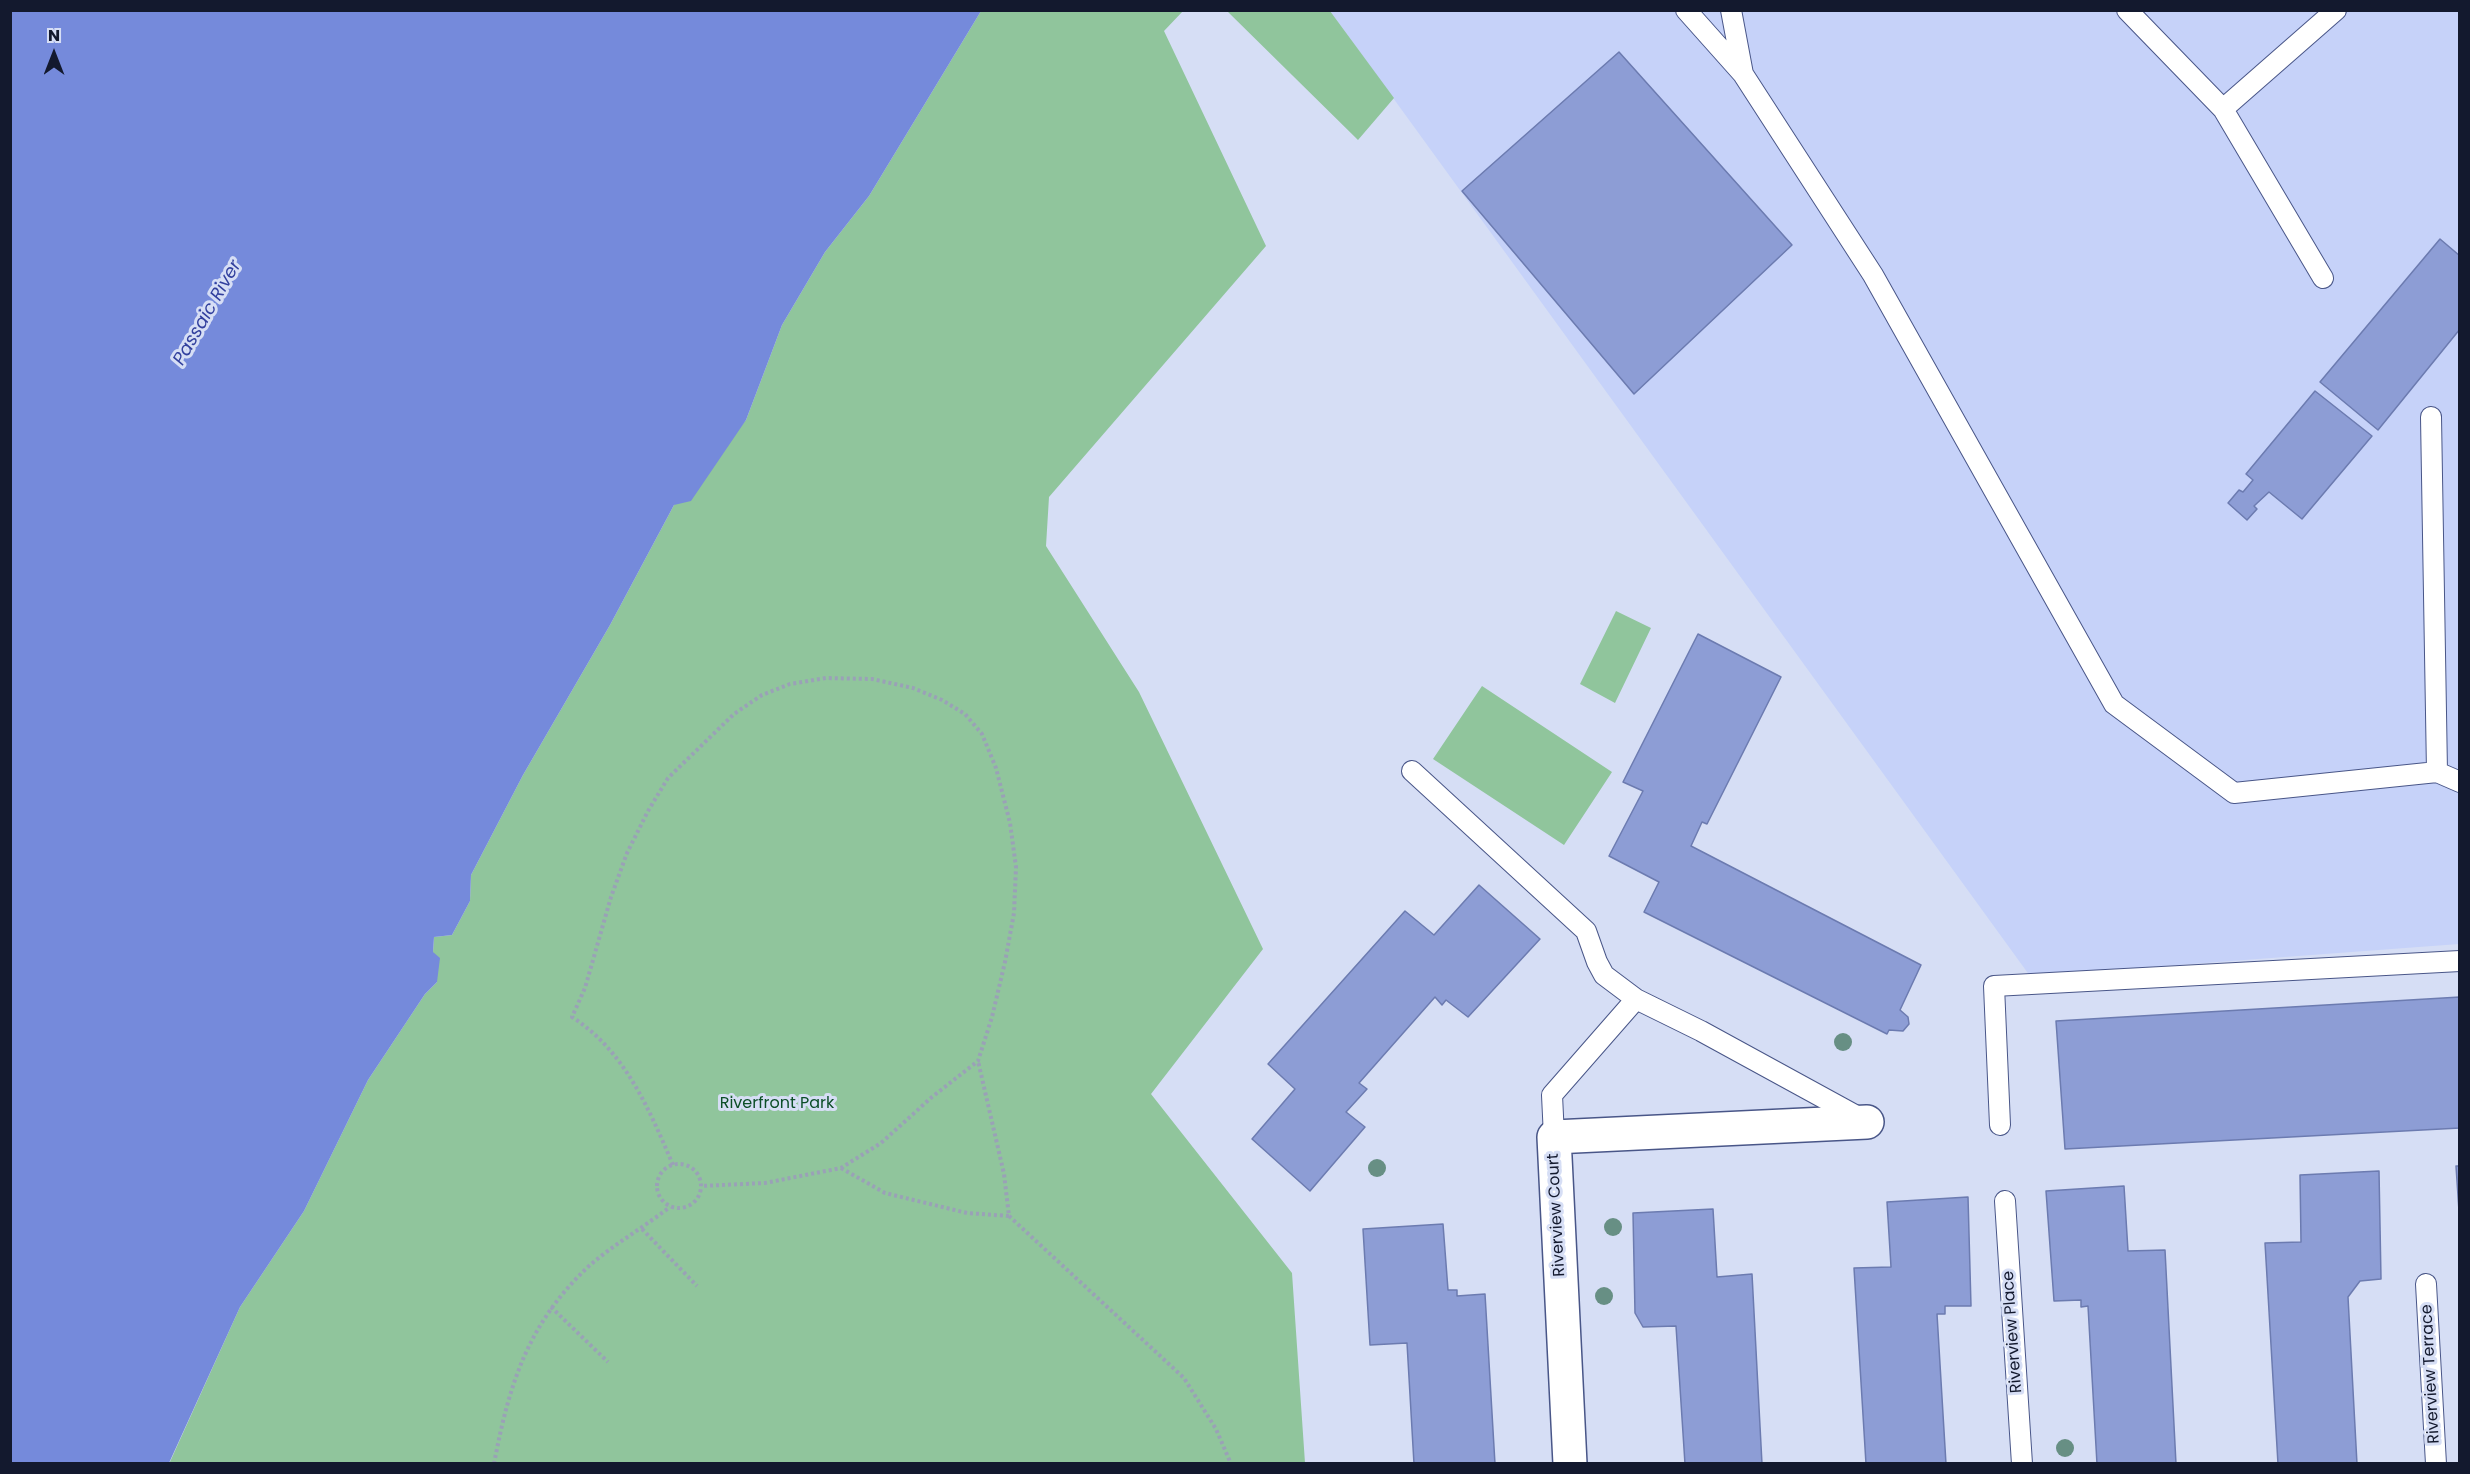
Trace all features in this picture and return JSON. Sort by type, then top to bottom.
[{"type":"street","name":"Riverview Court","points":[[1570,1464],[1554,1137],[1867,1122]]},
{"type":"lane","points":[[1686,10],[1743,74],[1874,275],[2114,704],[2234,793],[2437,772],[2460,782]]},
{"type":"lane","points":[[1731,10],[1743,74]]},
{"type":"lane","points":[[2127,10],[2223,109],[2323,278]]},
{"type":"lane","points":[[2223,109],[2336,10]]},
{"type":"lane","points":[[2431,417],[2437,772]]},
{"type":"lane","points":[[1412,771],[1586,931],[1604,975],[1636,999],[1701,1031],[1867,1122]]},
{"type":"lane","points":[[2000,1125],[1994,986],[2460,961]]},
{"type":"lane","points":[[1554,1137],[1552,1095],[1636,999]]},
{"type":"lane","name":"Riverview Place","points":[[2005,1201],[2022,1464]]},
{"type":"lane","name":"Riverview Terrace","points":[[2426,1284],[2436,1464]]},
{"type":"path","points":[[673,1165],[654,1122],[621,1062],[592,1030],[572,1017],[585,987],[611,897],[627,853],[668,778],[735,714],[762,695],[790,684],[826,678],[860,679],[913,688],[942,700],[965,714],[982,734],[999,779],[1010,823],[1016,867],[1014,914],[992,1017],[978,1061],[1004,1174],[1009,1216]]},
{"type":"path","points":[[701,1186],[765,1183],[841,1168],[881,1143],[932,1097],[978,1061]]},
{"type":"path","points":[[673,1165],[685,1165],[692,1168],[697,1173],[701,1186],[700,1194],[693,1203],[681,1209],[670,1207],[661,1200],[656,1184],[664,1170],[673,1165]]},
{"type":"path","points":[[841,1168],[885,1193],[967,1213],[1009,1216],[1184,1377],[1216,1429],[1231,1464]]},
{"type":"path","points":[[494,1464],[521,1359],[535,1331],[551,1307],[591,1264],[670,1207]]},
{"type":"path","points":[[642,1229],[697,1286]]},
{"type":"path","points":[[551,1307],[608,1362]]},
{"type":"shaded area","points":[[1330,11],[2459,11],[2459,944],[2030,976]]},
{"type":"green space","name":"Riverfront Park","points":[[981,11],[1183,11],[1164,31],[1266,246],[1049,497],[1046,546],[1139,692],[1263,949],[1151,1094],[1292,1273],[1305,1463],[169,1464],[240,1307],[304,1211],[368,1080],[425,994],[437,982],[433,952],[434,937],[452,935],[470,901],[471,875],[523,775],[610,625],[674,505],[746,420],[782,325],[825,252],[869,196]]},
{"type":"green space","points":[[1227,11],[1330,11],[1394,98],[1358,140]]},
{"type":"green space","points":[[1616,611],[1651,628],[1615,703],[1580,684]]},
{"type":"green space","points":[[1482,686],[1612,772],[1564,845],[1433,759]]},
{"type":"water","name":"Passaic River","points":[[10,11],[981,11],[869,196],[825,252],[782,325],[746,420],[691,501],[674,505],[610,625],[523,775],[471,875],[470,901],[452,935],[434,937],[433,952],[440,958],[437,982],[425,994],[368,1080],[304,1211],[240,1307],[169,1463],[11,1463]]},
{"type":"building","points":[[1619,52],[1792,245],[1634,394],[1462,191]]},
{"type":"building","points":[[2440,239],[2460,256],[2460,329],[2378,430],[2320,382]]},
{"type":"building","points":[[2315,391],[2372,436],[2302,519],[2269,492],[2254,506],[2257,509],[2247,520],[2228,503],[2239,490],[2243,492],[2253,480],[2246,474]]},
{"type":"building","points":[[1698,634],[1781,677],[1707,824],[1702,822],[1691,846],[1921,965],[1900,1010],[1908,1017],[1909,1024],[1903,1031],[1889,1030],[1887,1034],[1644,912],[1659,882],[1609,856],[1643,791],[1623,782]]},
{"type":"building","points":[[1479,885],[1540,939],[1468,1017],[1446,1000],[1442,1005],[1435,997],[1359,1083],[1367,1089],[1346,1112],[1365,1127],[1310,1191],[1252,1139],[1295,1089],[1268,1064],[1405,911],[1434,935]]},
{"type":"building","points":[[2460,997],[2460,1128],[2065,1149],[2056,1021]]},
{"type":"building","points":[[2456,1166],[2460,1166],[2460,1226]]},
{"type":"building","points":[[2379,1171],[2381,1279],[2360,1281],[2348,1297],[2357,1464],[2278,1464],[2265,1243],[2301,1242],[2300,1175]]},
{"type":"building","points":[[2124,1186],[2128,1251],[2165,1250],[2176,1464],[2097,1464],[2088,1306],[2081,1307],[2081,1300],[2054,1301],[2046,1191]]},
{"type":"building","points":[[1968,1197],[1971,1306],[1945,1306],[1945,1314],[1937,1314],[1946,1464],[1866,1464],[1854,1268],[1891,1267],[1887,1202]]},
{"type":"building","points":[[1713,1209],[1717,1277],[1752,1274],[1762,1464],[1685,1464],[1676,1326],[1643,1327],[1635,1313],[1633,1213]]},
{"type":"building","points":[[1443,1224],[1448,1290],[1457,1290],[1457,1296],[1485,1294],[1495,1464],[1414,1464],[1407,1343],[1370,1345],[1363,1229]]}]
